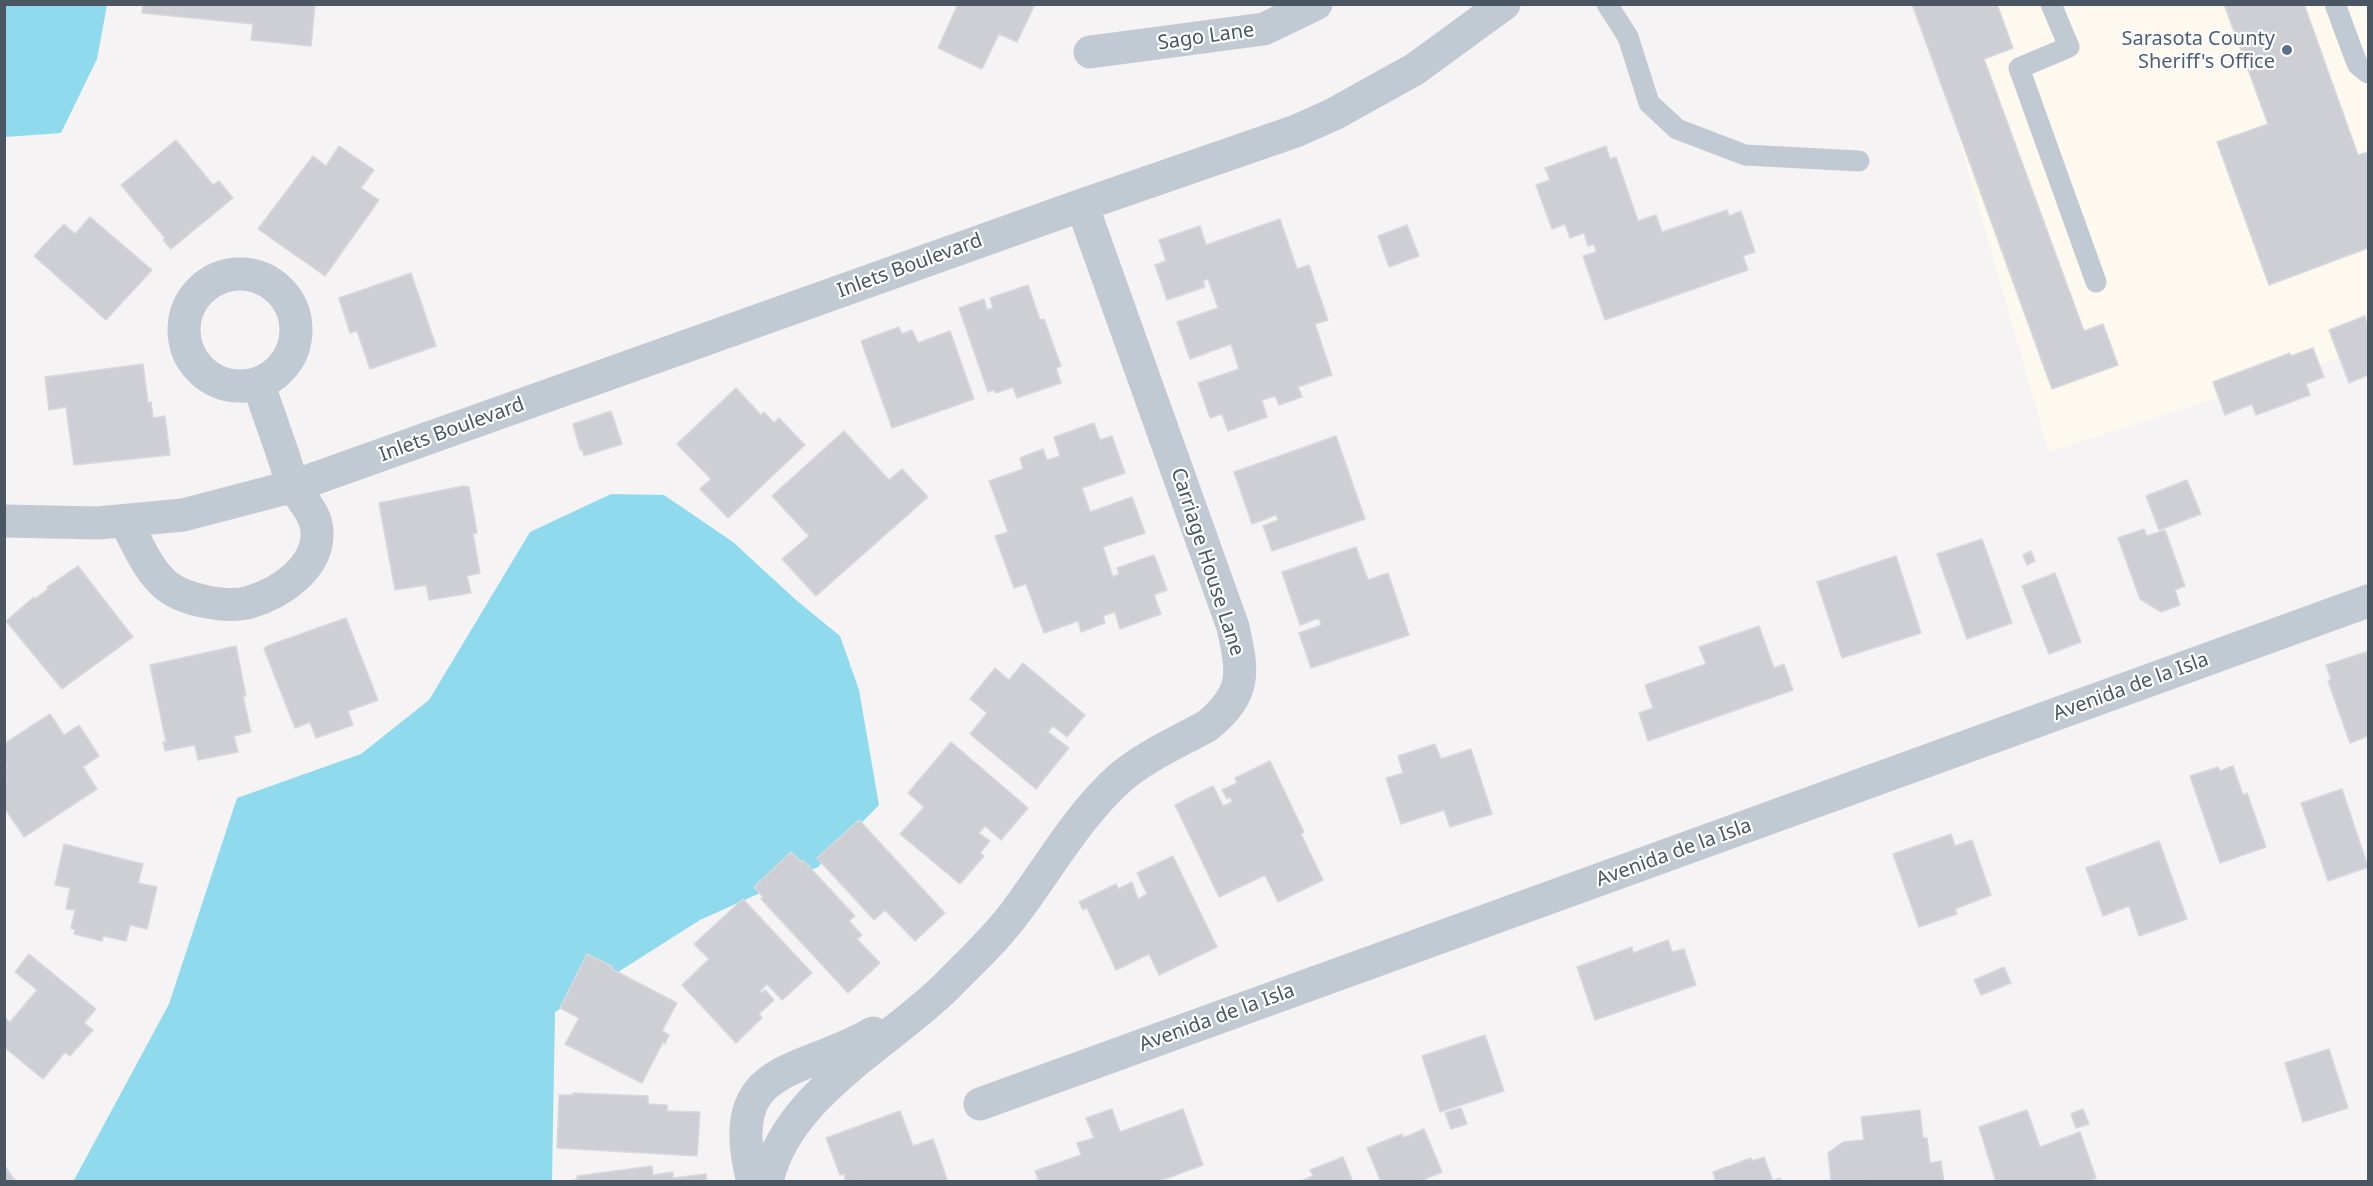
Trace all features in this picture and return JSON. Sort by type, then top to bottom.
[{"type":"street","name":"Sago Lane","points":[[1090,52],[1264,29],[1316,4]]},
{"type":"street","name":"Inlets Boulevard","points":[[4,521],[98,523],[183,515],[294,486],[1296,131],[1334,114],[1415,69],[1504,4]]},
{"type":"street","name":"Carriage House Lane","points":[[767,1182],[771,1164],[809,1104],[943,989],[1015,913],[1089,811],[1122,776],[1207,726],[1218,717],[1230,702],[1240,676],[1242,669],[1233,627],[1082,205]]},
{"type":"street","points":[[125,521],[150,567],[167,586],[189,597],[217,604],[248,603],[277,590],[301,572],[315,550],[317,530],[310,510],[294,486],[258,383]]},
{"type":"street","name":"Avenida de la Isla","points":[[980,1104],[2368,601]]},
{"type":"street","name":"Carriage House Lane","points":[[753,1182],[747,1153],[745,1126],[747,1116],[758,1094],[771,1080],[787,1069],[858,1041],[943,989]]},
{"type":"lane","points":[[1607,4],[1628,37],[1649,104],[1677,129],[1745,155],[1859,161]]},
{"type":"lane","points":[[2051,4],[2069,47],[2019,68],[2096,282]]},
{"type":"lane","points":[[2334,4],[2358,65],[2368,73]]},
{"type":"shaded area","points":[[1920,5],[2368,5],[2368,349],[2049,452]]},
{"type":"water","points":[[5,4],[107,5],[97,59],[61,133],[5,137]]},
{"type":"water","points":[[611,494],[664,495],[733,542],[796,600],[840,636],[859,690],[879,805],[818,867],[700,920],[555,1012],[552,1181],[73,1182],[169,1004],[237,798],[361,754],[429,700],[530,532]]},
{"type":"building","points":[[143,4],[315,4],[311,46],[251,40],[253,24],[142,13]]},
{"type":"building","points":[[958,4],[1035,4],[1017,42],[999,34],[982,69],[938,48]]},
{"type":"building","points":[[1912,4],[1997,4],[2013,48],[1984,59],[2084,331],[2103,324],[2118,365],[2052,389]]},
{"type":"building","points":[[2224,4],[2304,4],[2358,155],[2368,152],[2368,248],[2269,285],[2217,142],[2268,124]]},
{"type":"building","points":[[176,140],[213,185],[219,181],[233,198],[171,249],[163,240],[165,238],[121,185]]},
{"type":"building","points":[[339,146],[374,170],[361,188],[379,200],[325,276],[258,229],[313,156],[326,166]]},
{"type":"building","points":[[1606,146],[1610,159],[1616,157],[1638,221],[1656,215],[1662,232],[1727,210],[1729,216],[1741,211],[1755,252],[1743,256],[1748,270],[1605,320],[1583,256],[1596,252],[1594,244],[1588,246],[1584,233],[1570,238],[1565,224],[1552,229],[1536,185],[1550,180],[1545,168]]},
{"type":"building","points":[[90,217],[152,270],[106,320],[34,256],[64,224],[75,234]]},
{"type":"building","points":[[1280,219],[1297,269],[1309,265],[1328,320],[1315,324],[1332,375],[1298,387],[1302,397],[1279,405],[1275,396],[1262,400],[1267,417],[1228,431],[1222,414],[1210,418],[1198,383],[1239,369],[1231,344],[1190,359],[1177,322],[1218,308],[1208,279],[1203,281],[1205,287],[1167,300],[1155,265],[1166,261],[1159,240],[1200,226],[1206,245]]},
{"type":"building","points":[[1407,225],[1419,256],[1389,267],[1378,236]]},
{"type":"building","points":[[411,273],[436,346],[370,369],[357,331],[350,333],[339,298]]},
{"type":"building","points":[[1028,285],[1040,320],[1044,319],[1061,366],[1056,368],[1061,383],[1017,398],[1013,387],[996,393],[994,390],[988,392],[959,308],[984,299],[987,310],[993,308],[990,298]]},
{"type":"building","points":[[2365,316],[2368,327],[2368,375],[2349,383],[2329,330]]},
{"type":"building","points":[[899,327],[902,334],[912,330],[918,343],[950,331],[974,399],[892,428],[861,341]]},
{"type":"building","points":[[2313,348],[2324,377],[2306,384],[2310,395],[2256,415],[2252,404],[2225,415],[2213,382],[2290,353],[2291,356]]},
{"type":"building","points":[[143,364],[148,403],[151,402],[153,418],[165,416],[170,455],[74,465],[66,407],[49,410],[45,377]]},
{"type":"building","points":[[736,388],[761,415],[764,412],[774,423],[779,418],[805,445],[728,518],[700,489],[711,479],[677,444]]},
{"type":"building","points":[[611,411],[622,444],[584,456],[582,449],[580,450],[573,424]]},
{"type":"building","points":[[1094,423],[1100,440],[1112,436],[1125,473],[1082,488],[1090,512],[1132,497],[1145,533],[1103,547],[1113,577],[1119,574],[1117,568],[1154,555],[1167,590],[1154,595],[1161,614],[1120,629],[1115,612],[1103,616],[1105,623],[1081,632],[1078,621],[1044,633],[1026,584],[1014,588],[995,536],[1008,532],[989,481],[1023,469],[1020,458],[1043,449],[1047,460],[1060,456],[1054,437]]},
{"type":"building","points":[[844,431],[889,480],[902,469],[928,497],[816,596],[782,559],[809,536],[772,496]]},
{"type":"building","points":[[1336,436],[1365,519],[1272,551],[1263,526],[1278,520],[1276,515],[1252,524],[1234,472]]},
{"type":"building","points":[[2187,480],[2201,514],[2159,530],[2146,496]]},
{"type":"building","points":[[463,486],[469,487],[477,533],[473,534],[480,573],[467,576],[471,593],[429,600],[426,585],[395,590],[379,503]]},
{"type":"building","points":[[2144,529],[2147,536],[2165,530],[2185,586],[2175,590],[2180,605],[2161,612],[2140,599],[2118,538]]},
{"type":"building","points":[[1982,539],[2012,623],[1967,639],[1937,554]]},
{"type":"building","points":[[1356,547],[1368,580],[1388,573],[1409,635],[1311,668],[1299,633],[1321,625],[1319,618],[1300,625],[1282,572]]},
{"type":"building","points":[[2031,551],[2035,561],[2027,565],[2023,555]]},
{"type":"building","points":[[1896,556],[1921,633],[1842,658],[1817,582]]},
{"type":"building","points":[[78,566],[133,637],[62,689],[6,621],[34,597],[35,599],[48,589],[47,587]]},
{"type":"building","points":[[2055,573],[2081,642],[2049,654],[2022,586]]},
{"type":"building","points":[[346,618],[378,700],[348,711],[353,725],[316,738],[310,722],[295,728],[264,649]]},
{"type":"building","points":[[1759,626],[1774,668],[1784,664],[1793,690],[1648,741],[1639,713],[1653,708],[1645,685],[1706,664],[1699,647]]},
{"type":"building","points":[[236,646],[251,732],[234,736],[238,752],[198,760],[195,745],[165,751],[163,742],[166,742],[150,665]]},
{"type":"building","points":[[2366,652],[2368,659],[2368,736],[2350,743],[2328,681],[2331,679],[2326,665]]},
{"type":"building","points":[[1023,663],[1085,715],[1067,737],[1053,726],[1048,732],[1069,748],[1036,789],[970,734],[987,713],[970,699],[995,668],[1009,680]]},
{"type":"building","points":[[50,714],[64,735],[79,725],[99,756],[83,767],[97,789],[24,837],[4,807],[4,781],[7,780],[4,769],[7,767],[4,763],[4,744]]},
{"type":"building","points":[[951,742],[1028,808],[1001,840],[985,826],[979,833],[990,841],[980,853],[984,856],[960,884],[900,834],[924,807],[908,793]]},
{"type":"building","points":[[1435,744],[1441,759],[1471,749],[1492,814],[1450,827],[1444,810],[1401,824],[1386,778],[1403,773],[1398,756]]},
{"type":"building","points":[[1270,761],[1304,832],[1301,834],[1323,880],[1278,902],[1265,875],[1219,897],[1175,805],[1213,786],[1223,806],[1232,802],[1230,797],[1227,799],[1222,790],[1237,783],[1235,778]]},
{"type":"building","points":[[2233,766],[2243,795],[2247,793],[2266,847],[2220,863],[2190,776],[2218,767],[2220,771]]},
{"type":"building","points":[[2342,789],[2368,867],[2328,881],[2301,803]]},
{"type":"building","points":[[859,820],[945,913],[915,941],[885,910],[874,920],[817,858]]},
{"type":"building","points":[[1951,834],[1955,846],[1972,840],[1991,895],[1955,909],[1957,914],[1919,927],[1893,854]]},
{"type":"building","points":[[2159,841],[2187,919],[2139,936],[2129,906],[2103,916],[2086,868]]},
{"type":"building","points":[[64,844],[143,864],[138,883],[157,887],[147,929],[130,925],[126,941],[103,936],[102,941],[74,934],[75,930],[71,928],[75,910],[66,909],[70,888],[55,885]]},
{"type":"building","points":[[791,852],[801,862],[803,860],[855,916],[849,921],[862,935],[857,939],[880,963],[848,993],[761,899],[763,897],[754,887]]},
{"type":"building","points":[[1173,856],[1217,947],[1159,975],[1149,954],[1116,970],[1087,908],[1083,910],[1079,902],[1116,884],[1118,889],[1132,882],[1138,899],[1147,894],[1137,873]]},
{"type":"building","points":[[743,899],[812,973],[782,1000],[767,984],[760,991],[762,993],[765,990],[774,1000],[759,1014],[762,1018],[736,1043],[682,985],[709,959],[694,944]]},
{"type":"building","points":[[1668,940],[1672,952],[1684,949],[1696,985],[1595,1020],[1577,967],[1632,947],[1633,953]]},
{"type":"building","points":[[29,954],[96,1009],[84,1023],[93,1030],[70,1056],[65,1052],[43,1079],[4,1047],[4,1017],[10,1022],[37,990],[15,972]]},
{"type":"building","points":[[587,954],[677,1003],[662,1031],[669,1035],[642,1083],[565,1044],[579,1018],[560,1008]]},
{"type":"building","points":[[2004,967],[2011,983],[1981,995],[1974,980]]},
{"type":"building","points":[[1485,1035],[1504,1091],[1440,1112],[1422,1056]]},
{"type":"building","points":[[2329,1049],[2348,1108],[2303,1122],[2285,1063]]},
{"type":"building","points":[[573,1093],[648,1096],[648,1104],[667,1105],[667,1111],[700,1112],[697,1156],[557,1148],[559,1095],[573,1095]]},
{"type":"building","points":[[1461,1108],[1467,1124],[1451,1129],[1445,1113]]},
{"type":"building","points":[[1112,1109],[1120,1132],[1183,1109],[1203,1165],[1157,1182],[1039,1182],[1035,1171],[1081,1155],[1077,1143],[1094,1138],[1086,1118]]},
{"type":"building","points":[[2083,1109],[2089,1124],[2076,1128],[2071,1114]]},
{"type":"building","points":[[1920,1110],[1923,1138],[1927,1138],[1930,1163],[1941,1161],[1944,1182],[1831,1180],[1828,1153],[1843,1142],[1864,1140],[1861,1117]]},
{"type":"building","points":[[2027,1110],[2040,1147],[2080,1132],[2096,1178],[2087,1182],[1996,1182],[1979,1127]]},
{"type":"building","points":[[900,1111],[913,1146],[933,1139],[948,1182],[864,1182],[863,1180],[846,1182],[844,1174],[840,1175],[826,1138]]},
{"type":"building","points":[[1424,1129],[1442,1172],[1418,1182],[1381,1182],[1367,1148],[1402,1134],[1403,1138]]},
{"type":"building","points":[[1343,1157],[1353,1182],[1298,1182],[1313,1176],[1310,1170]]},
{"type":"building","points":[[1764,1157],[1773,1181],[1780,1178],[1781,1182],[1716,1182],[1713,1172],[1751,1158],[1752,1161]]},
{"type":"building","points":[[4,1165],[16,1182],[4,1182]]},
{"type":"building","points":[[652,1166],[653,1175],[673,1172],[673,1178],[706,1174],[707,1182],[565,1182],[578,1179],[577,1176]]},
{"type":"place","name":"Sarasota County Sheriff's Office","points":[[2287,50]]}]
